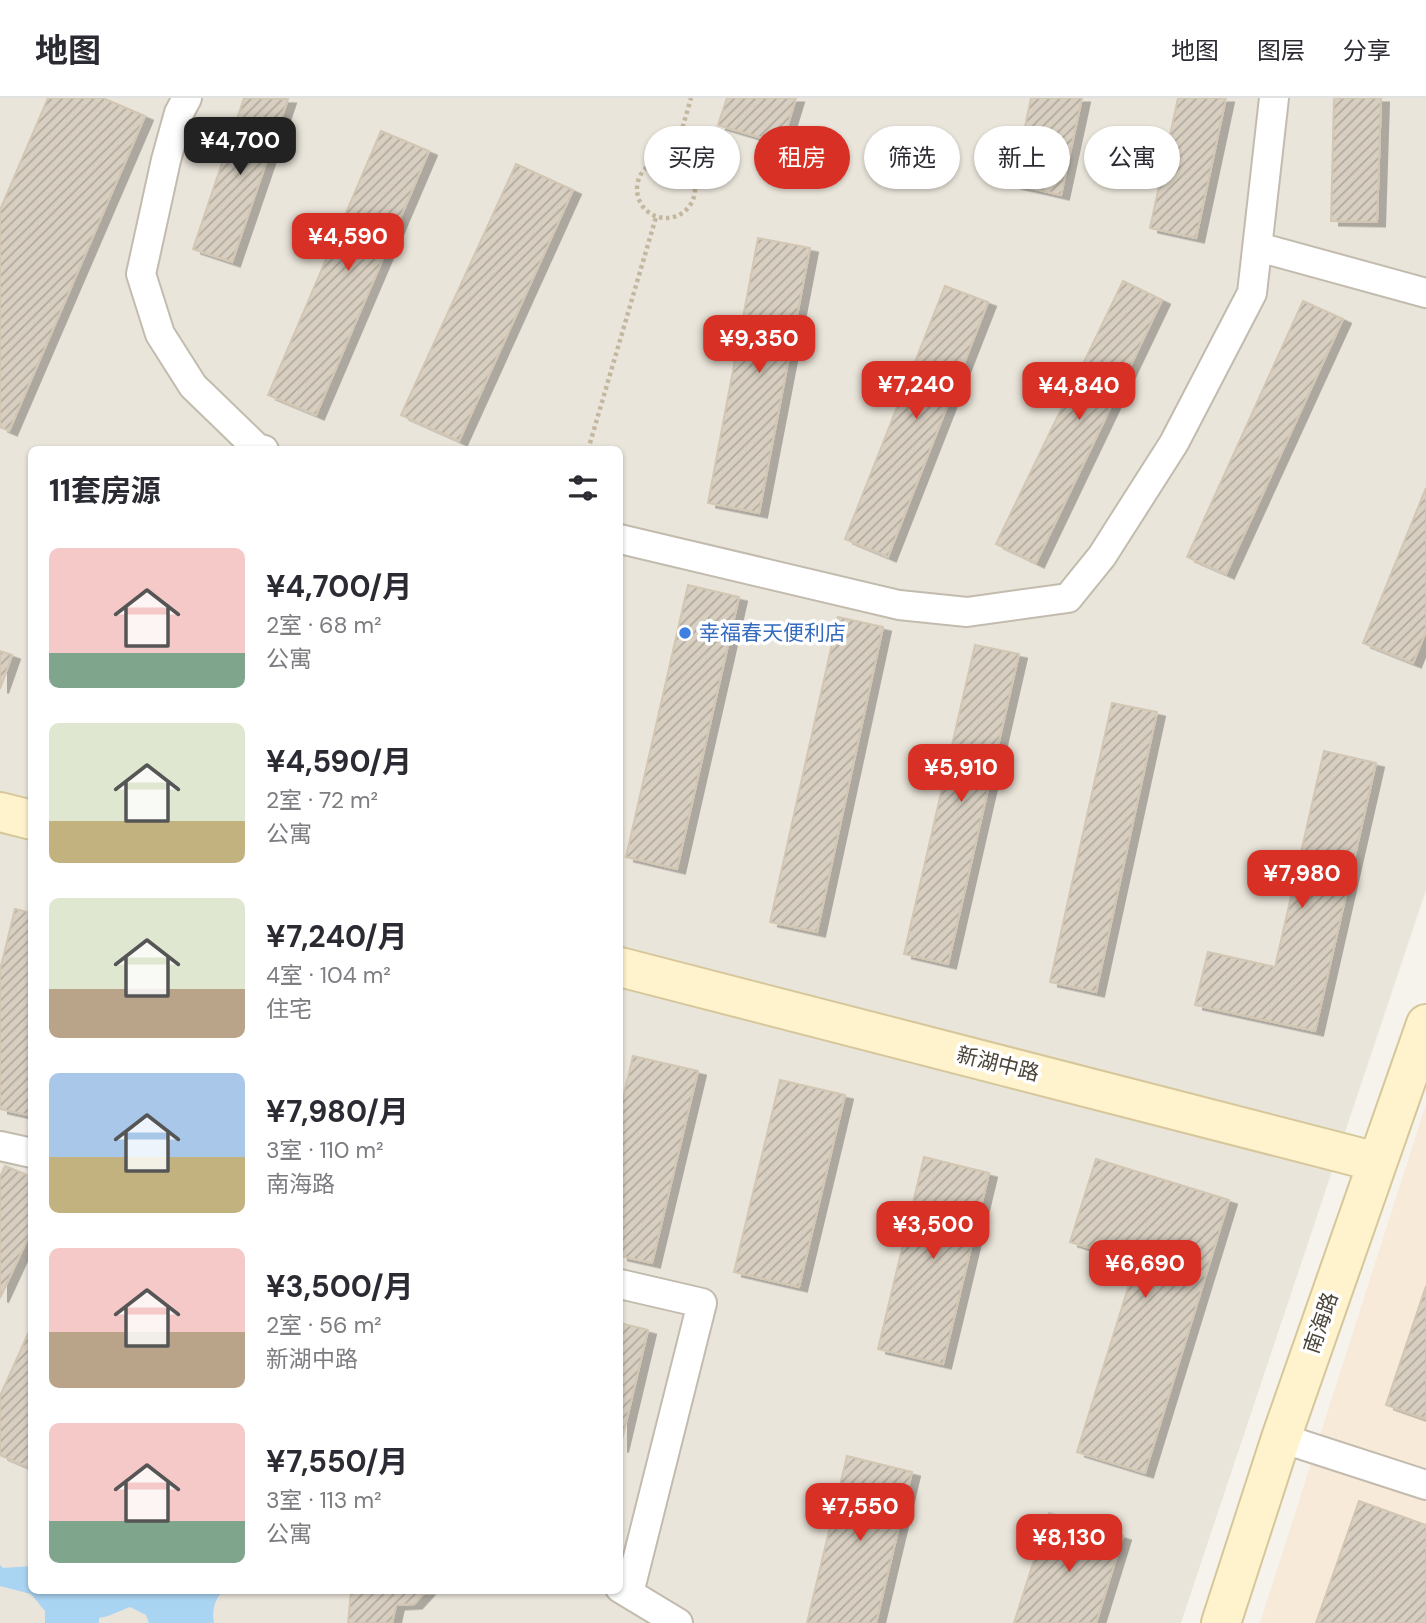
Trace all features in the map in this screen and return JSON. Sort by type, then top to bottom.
[{"type":"street","points":[[187,98],[179,113],[166,160],[141,274],[160,334],[193,386],[255,446]]},
{"type":"street","points":[[623,540],[900,605],[967,612],[1068,598],[1102,556],[1174,443],[1252,293],[1275,98]]},
{"type":"street","points":[[1258,247],[1426,293]]},
{"type":"street","points":[[0,810],[28,817]]},
{"type":"street","points":[[623,958],[1377,1162]]},
{"type":"street","name":"新湖中路","points":[[623,968],[1377,1162]]},
{"type":"street","name":"南海路","points":[[1221,1623],[1281,1438],[1426,1024]]},
{"type":"street","points":[[0,1146],[28,1152]]},
{"type":"street","points":[[623,1285],[702,1303],[624,1590],[677,1623]]},
{"type":"street","points":[[1281,1438],[1426,1485]]},
{"type":"path","points":[[683,126],[691,98]]},
{"type":"path","points":[[644,173],[639,178],[638,197],[642,206],[656,217],[666,219],[684,212],[690,205],[695,189]]},
{"type":"path","points":[[589,446],[656,217]]},
{"type":"shaded area","points":[[0,98],[1426,98],[1426,890],[1181,1623],[0,1623]]},
{"type":"shaded area","points":[[1426,1104],[1426,1623],[1260,1623]]},
{"type":"water","points":[[0,1565],[3,1568],[28,1566],[28,1593],[0,1586]]},
{"type":"water","points":[[31,1594],[221,1594],[214,1606],[214,1623],[149,1623],[146,1615],[130,1607],[99,1618],[99,1623],[45,1623],[45,1611]]},
{"type":"building","points":[[48,98],[103,98],[145,116],[9,431],[0,427],[0,210]]},
{"type":"building","points":[[244,98],[288,99],[232,262],[193,249]]},
{"type":"building","points":[[727,98],[796,98],[787,126],[754,126],[754,136],[740,132],[740,126],[718,125]]},
{"type":"building","points":[[1031,98],[1082,98],[1070,153],[1070,126],[1025,126]]},
{"type":"building","points":[[1178,98],[1226,98],[1196,238],[1150,228],[1158,189],[1180,189],[1180,126],[1172,126]]},
{"type":"building","points":[[1334,98],[1381,98],[1377,222],[1331,221]]},
{"type":"building","points":[[381,131],[429,151],[316,415],[268,395]]},
{"type":"building","points":[[516,164],[573,190],[459,441],[401,415]]},
{"type":"building","points":[[1035,189],[1062,189],[1061,195]]},
{"type":"building","points":[[758,238],[810,248],[759,513],[708,503]]},
{"type":"building","points":[[1123,281],[1162,300],[1036,563],[996,544]]},
{"type":"building","points":[[945,286],[988,302],[888,557],[845,539]]},
{"type":"building","points":[[1303,301],[1343,319],[1226,574],[1187,557]]},
{"type":"building","points":[[1426,488],[1426,631],[1413,663],[1363,643]]},
{"type":"building","points":[[688,585],[739,597],[677,869],[626,857]]},
{"type":"building","points":[[838,617],[883,627],[817,932],[770,922]]},
{"type":"building","points":[[975,645],[1019,654],[948,964],[904,954]]},
{"type":"building","points":[[0,651],[12,655],[0,689]]},
{"type":"building","points":[[1112,703],[1157,712],[1096,992],[1050,982]]},
{"type":"building","points":[[1324,751],[1376,763],[1315,1031],[1195,1005],[1208,952],[1275,967]]},
{"type":"building","points":[[15,909],[28,912],[28,1115],[0,1109],[0,970]]},
{"type":"building","points":[[633,1056],[698,1071],[652,1263],[623,1257],[623,1098]]},
{"type":"building","points":[[780,1080],[845,1095],[799,1287],[734,1272]]},
{"type":"building","points":[[924,1157],[989,1173],[943,1364],[878,1349]]},
{"type":"building","points":[[1096,1159],[1229,1200],[1145,1473],[1077,1452],[1136,1262],[1070,1242]]},
{"type":"building","points":[[5,1166],[28,1175],[28,1238],[0,1298],[0,1177]]},
{"type":"building","points":[[1426,1286],[1426,1419],[1386,1405]]},
{"type":"building","points":[[623,1324],[648,1330],[623,1435]]},
{"type":"building","points":[[28,1334],[28,1467],[0,1455],[0,1396]]},
{"type":"building","points":[[847,1456],[912,1472],[876,1623],[807,1623]]},
{"type":"building","points":[[1359,1501],[1426,1525],[1426,1623],[1316,1623]]},
{"type":"building","points":[[1049,1513],[1123,1536],[1096,1623],[1014,1623]]},
{"type":"building","points":[[351,1594],[423,1594],[414,1604],[396,1605],[392,1623],[348,1623]]},
{"type":"place","name":"幸福春天便利店","points":[[685,633]]}]
